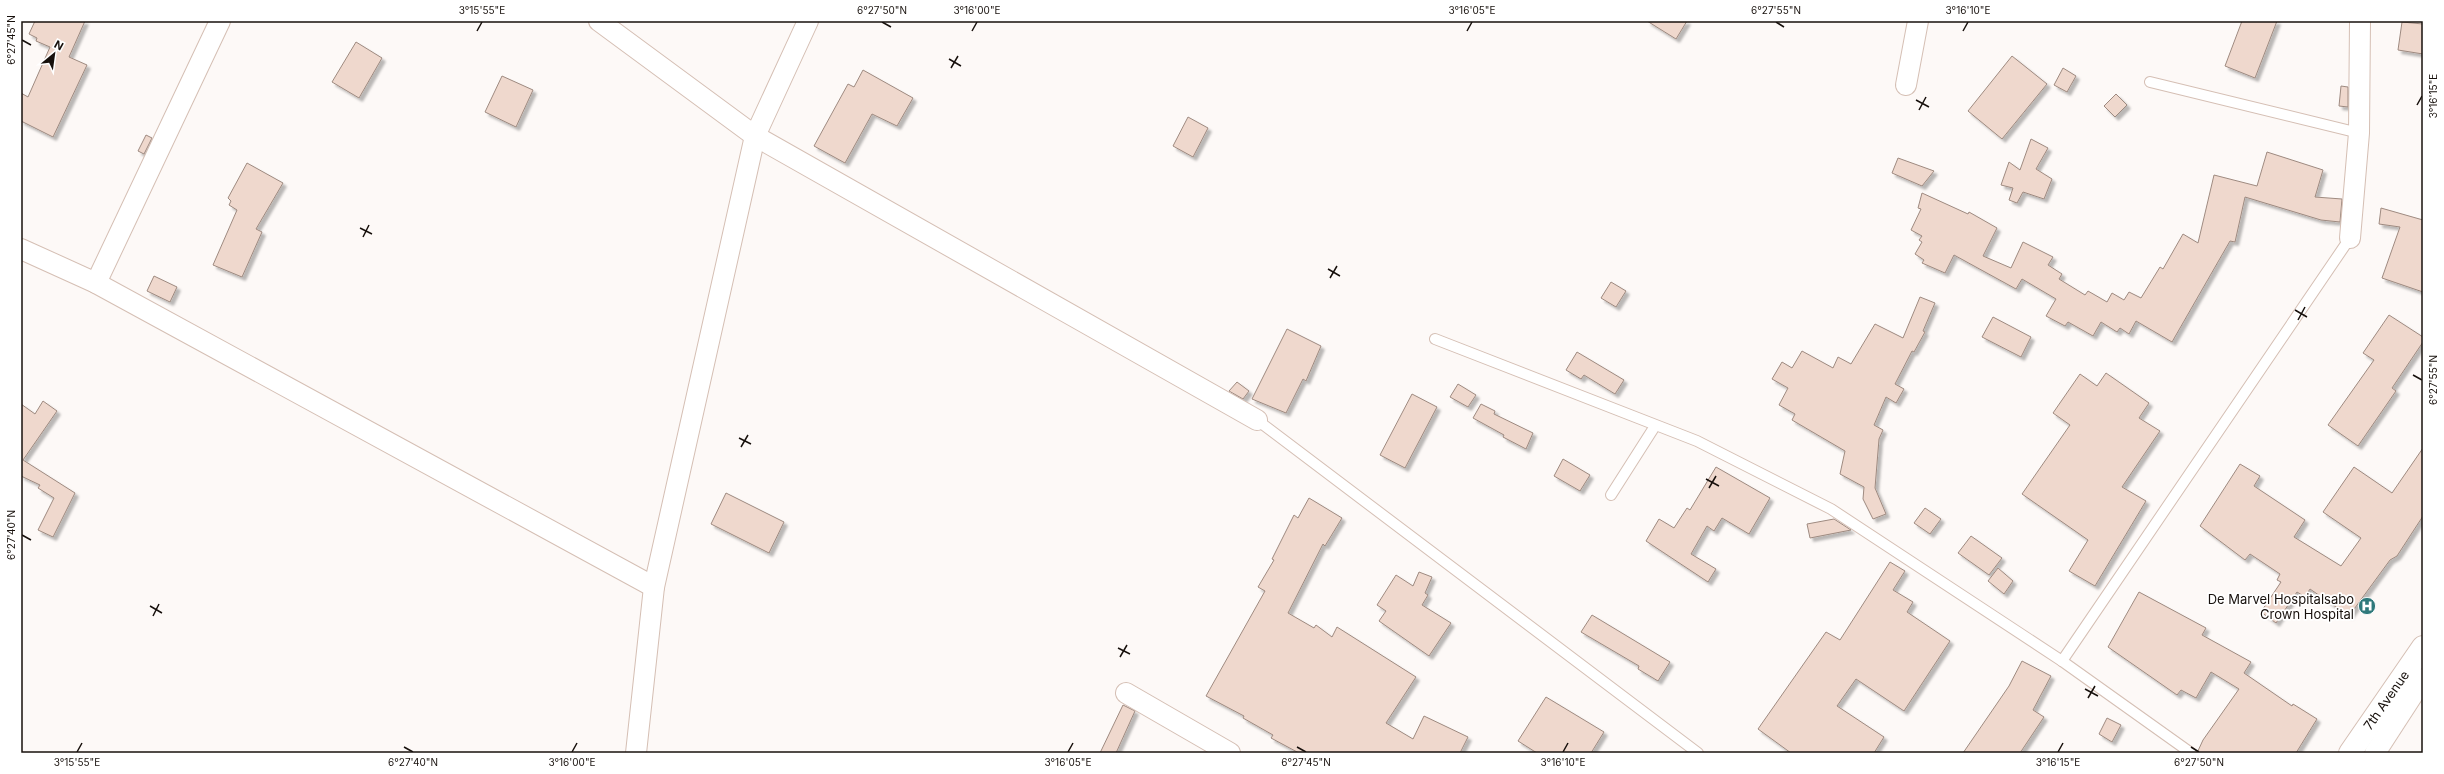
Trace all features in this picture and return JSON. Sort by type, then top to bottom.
[{"type":"main road","name":"7th Avenue","points":[[2350,753],[2423,647]]},
{"type":"street","points":[[96,283],[220,21]]},
{"type":"street","points":[[599,21],[755,136],[1257,420]]},
{"type":"street","points":[[636,753],[654,587],[755,136],[808,21]]},
{"type":"street","points":[[1906,85],[1918,21]]},
{"type":"street","points":[[2350,238],[2359,134],[2360,21]]},
{"type":"street","points":[[21,249],[96,283],[654,587]]},
{"type":"street","points":[[2375,753],[2423,679]]},
{"type":"street","points":[[1126,693],[1230,753]]},
{"type":"lane","points":[[2150,82],[2359,134]]},
{"type":"lane","points":[[2062,661],[2350,238]]},
{"type":"lane","points":[[1435,339],[1655,426],[1697,441],[1831,509],[2062,661],[2191,753]]},
{"type":"lane","points":[[1257,420],[1698,753]]},
{"type":"lane","points":[[1611,495],[1655,426]]},
{"type":"building","points":[[35,21],[85,21],[69,57],[87,65],[53,137],[21,121],[21,93],[28,97],[50,47],[36,41],[37,38],[29,34]]},
{"type":"building","points":[[1647,21],[1687,21],[1676,39]]},
{"type":"building","points":[[2242,21],[2277,21],[2255,78],[2225,66]]},
{"type":"building","points":[[2402,22],[2423,24],[2423,54],[2398,50]]},
{"type":"building","points":[[356,42],[382,58],[359,98],[332,82]]},
{"type":"building","points":[[2012,56],[2047,84],[2002,139],[1968,111]]},
{"type":"building","points":[[2063,68],[2076,76],[2067,92],[2054,85]]},
{"type":"building","points":[[863,70],[913,98],[897,126],[872,114],[845,163],[814,146],[848,84],[854,87]]},
{"type":"building","points":[[502,76],[533,90],[516,127],[485,112]]},
{"type":"building","points":[[2341,86],[2348,87],[2348,107],[2339,106]]},
{"type":"building","points":[[2116,94],[2127,105],[2115,117],[2104,106]]},
{"type":"building","points":[[1188,117],[1208,128],[1193,157],[1173,146]]},
{"type":"building","points":[[146,135],[152,138],[144,154],[138,151]]},
{"type":"building","points":[[2031,139],[2048,148],[2036,169],[2052,179],[2044,199],[2023,192],[2017,203],[2009,200],[2013,188],[2001,185],[2009,162],[2020,170]]},
{"type":"building","points":[[2267,152],[2323,170],[2315,197],[2342,199],[2340,222],[2321,220],[2245,197],[2235,242],[2230,241],[2172,342],[2136,321],[2129,334],[2120,328],[2117,332],[2101,322],[2093,336],[2068,322],[2065,326],[2046,316],[2056,299],[2022,279],[2016,289],[1954,255],[1945,273],[1922,263],[1924,260],[1915,254],[1922,242],[1919,240],[1922,236],[1911,230],[1921,209],[1918,208],[1922,193],[1968,214],[1969,212],[1997,228],[1983,256],[2011,268],[2023,242],[2053,257],[2048,265],[2062,274],[2059,279],[2085,295],[2088,291],[2107,302],[2112,293],[2124,300],[2129,292],[2141,298],[2160,267],[2163,269],[2183,234],[2198,243],[2214,175],[2257,186]]},
{"type":"building","points":[[1898,158],[1934,171],[1922,186],[1892,173]]},
{"type":"building","points":[[247,163],[283,183],[256,229],[262,232],[242,277],[213,265],[237,210],[229,205],[231,201],[228,198]]},
{"type":"building","points":[[2381,208],[2423,220],[2423,292],[2382,278],[2400,227],[2379,224]]},
{"type":"building","points":[[154,276],[177,287],[170,302],[147,291]]},
{"type":"building","points":[[1611,282],[1626,291],[1616,307],[1601,298]]},
{"type":"building","points":[[1920,297],[1935,303],[1923,331],[1925,332],[1914,352],[1912,351],[1895,384],[1904,389],[1896,403],[1886,397],[1874,425],[1883,430],[1879,439],[1875,488],[1886,514],[1873,519],[1863,499],[1864,487],[1840,474],[1845,451],[1792,420],[1795,414],[1779,405],[1788,388],[1772,379],[1782,362],[1792,368],[1802,351],[1833,368],[1838,357],[1851,364],[1875,324],[1903,338]]},
{"type":"building","points":[[2389,315],[2423,337],[2423,342],[2392,388],[2396,391],[2358,446],[2328,425],[2374,360],[2363,353]]},
{"type":"building","points":[[1993,317],[2031,337],[2021,357],[1982,337]]},
{"type":"building","points":[[1287,329],[1321,346],[1306,381],[1303,379],[1286,413],[1252,399]]},
{"type":"building","points":[[1577,352],[1624,380],[1615,394],[1584,375],[1581,379],[1566,370]]},
{"type":"building","points":[[2106,373],[2149,403],[2139,418],[2160,431],[2122,487],[2146,501],[2095,586],[2069,571],[2088,540],[2022,494],[2070,425],[2053,413],[2080,374],[2097,386]]},
{"type":"building","points":[[1237,382],[1249,391],[1243,399],[1229,391]]},
{"type":"building","points":[[1458,384],[1476,395],[1468,407],[1450,397]]},
{"type":"building","points":[[1412,394],[1437,407],[1405,468],[1380,455]]},
{"type":"building","points":[[43,401],[57,411],[23,460],[75,493],[53,537],[38,530],[54,498],[38,488],[40,485],[21,476],[21,404],[35,414]]},
{"type":"building","points":[[1481,404],[1495,411],[1494,414],[1533,433],[1526,449],[1503,437],[1504,435],[1473,418]]},
{"type":"building","points":[[2423,448],[2423,516],[2397,556],[2390,560],[2349,616],[2310,589],[2305,597],[2297,592],[2276,623],[2261,612],[2281,582],[2277,580],[2280,574],[2250,554],[2245,560],[2200,526],[2240,464],[2260,476],[2254,486],[2305,520],[2294,537],[2341,566],[2361,538],[2323,512],[2354,467],[2392,493]]},
{"type":"building","points":[[1563,459],[1590,475],[1580,491],[1554,476]]},
{"type":"building","points":[[1716,467],[1770,498],[1749,534],[1722,518],[1714,531],[1707,526],[1691,554],[1716,569],[1708,582],[1646,541],[1659,519],[1674,528],[1687,508],[1690,510]]},
{"type":"building","points":[[726,493],[784,522],[769,553],[711,524]]},
{"type":"building","points":[[1309,498],[1342,518],[1325,546],[1323,544],[1288,613],[1314,628],[1316,625],[1332,637],[1337,627],[1416,677],[1386,723],[1413,739],[1424,716],[1468,737],[1460,753],[1299,753],[1271,738],[1273,735],[1243,718],[1244,716],[1206,696],[1265,591],[1258,587],[1274,560],[1272,559],[1294,515],[1298,518]]},
{"type":"building","points":[[1925,508],[1941,519],[1930,534],[1914,523]]},
{"type":"building","points":[[1834,519],[1851,530],[1810,538],[1807,524]]},
{"type":"building","points":[[1971,536],[2002,558],[1989,575],[1958,553]]},
{"type":"building","points":[[1890,562],[1905,571],[1893,590],[1913,602],[1907,612],[1950,641],[1904,711],[1856,679],[1837,706],[1884,737],[1874,753],[1791,753],[1758,729],[1826,632],[1840,640]]},
{"type":"building","points":[[1998,568],[2013,581],[2004,594],[1988,581]]},
{"type":"building","points":[[1419,572],[1432,577],[1425,593],[1428,595],[1422,605],[1451,623],[1429,656],[1379,621],[1386,611],[1377,605],[1396,575],[1413,586]]},
{"type":"building","points":[[2139,592],[2206,628],[2202,635],[2251,662],[2244,673],[2292,706],[2293,704],[2317,719],[2296,753],[2197,753],[2203,740],[2239,689],[2211,672],[2196,698],[2181,690],[2177,695],[2108,647]]},
{"type":"building","points":[[1592,615],[1670,662],[1658,681],[1638,669],[1639,666],[1581,632]]},
{"type":"building","points":[[2022,661],[2051,676],[2033,710],[2044,717],[2020,753],[1963,753],[2009,686]]},
{"type":"building","points":[[1546,697],[1604,732],[1591,753],[1537,753],[1518,741]]},
{"type":"building","points":[[1123,705],[1135,711],[1116,753],[1100,753]]},
{"type":"building","points":[[2107,718],[2121,725],[2112,742],[2099,734]]},
{"type":"place","name":"De Marvel Hospitalsabo Crown Hospital","points":[[2367,606]]}]
